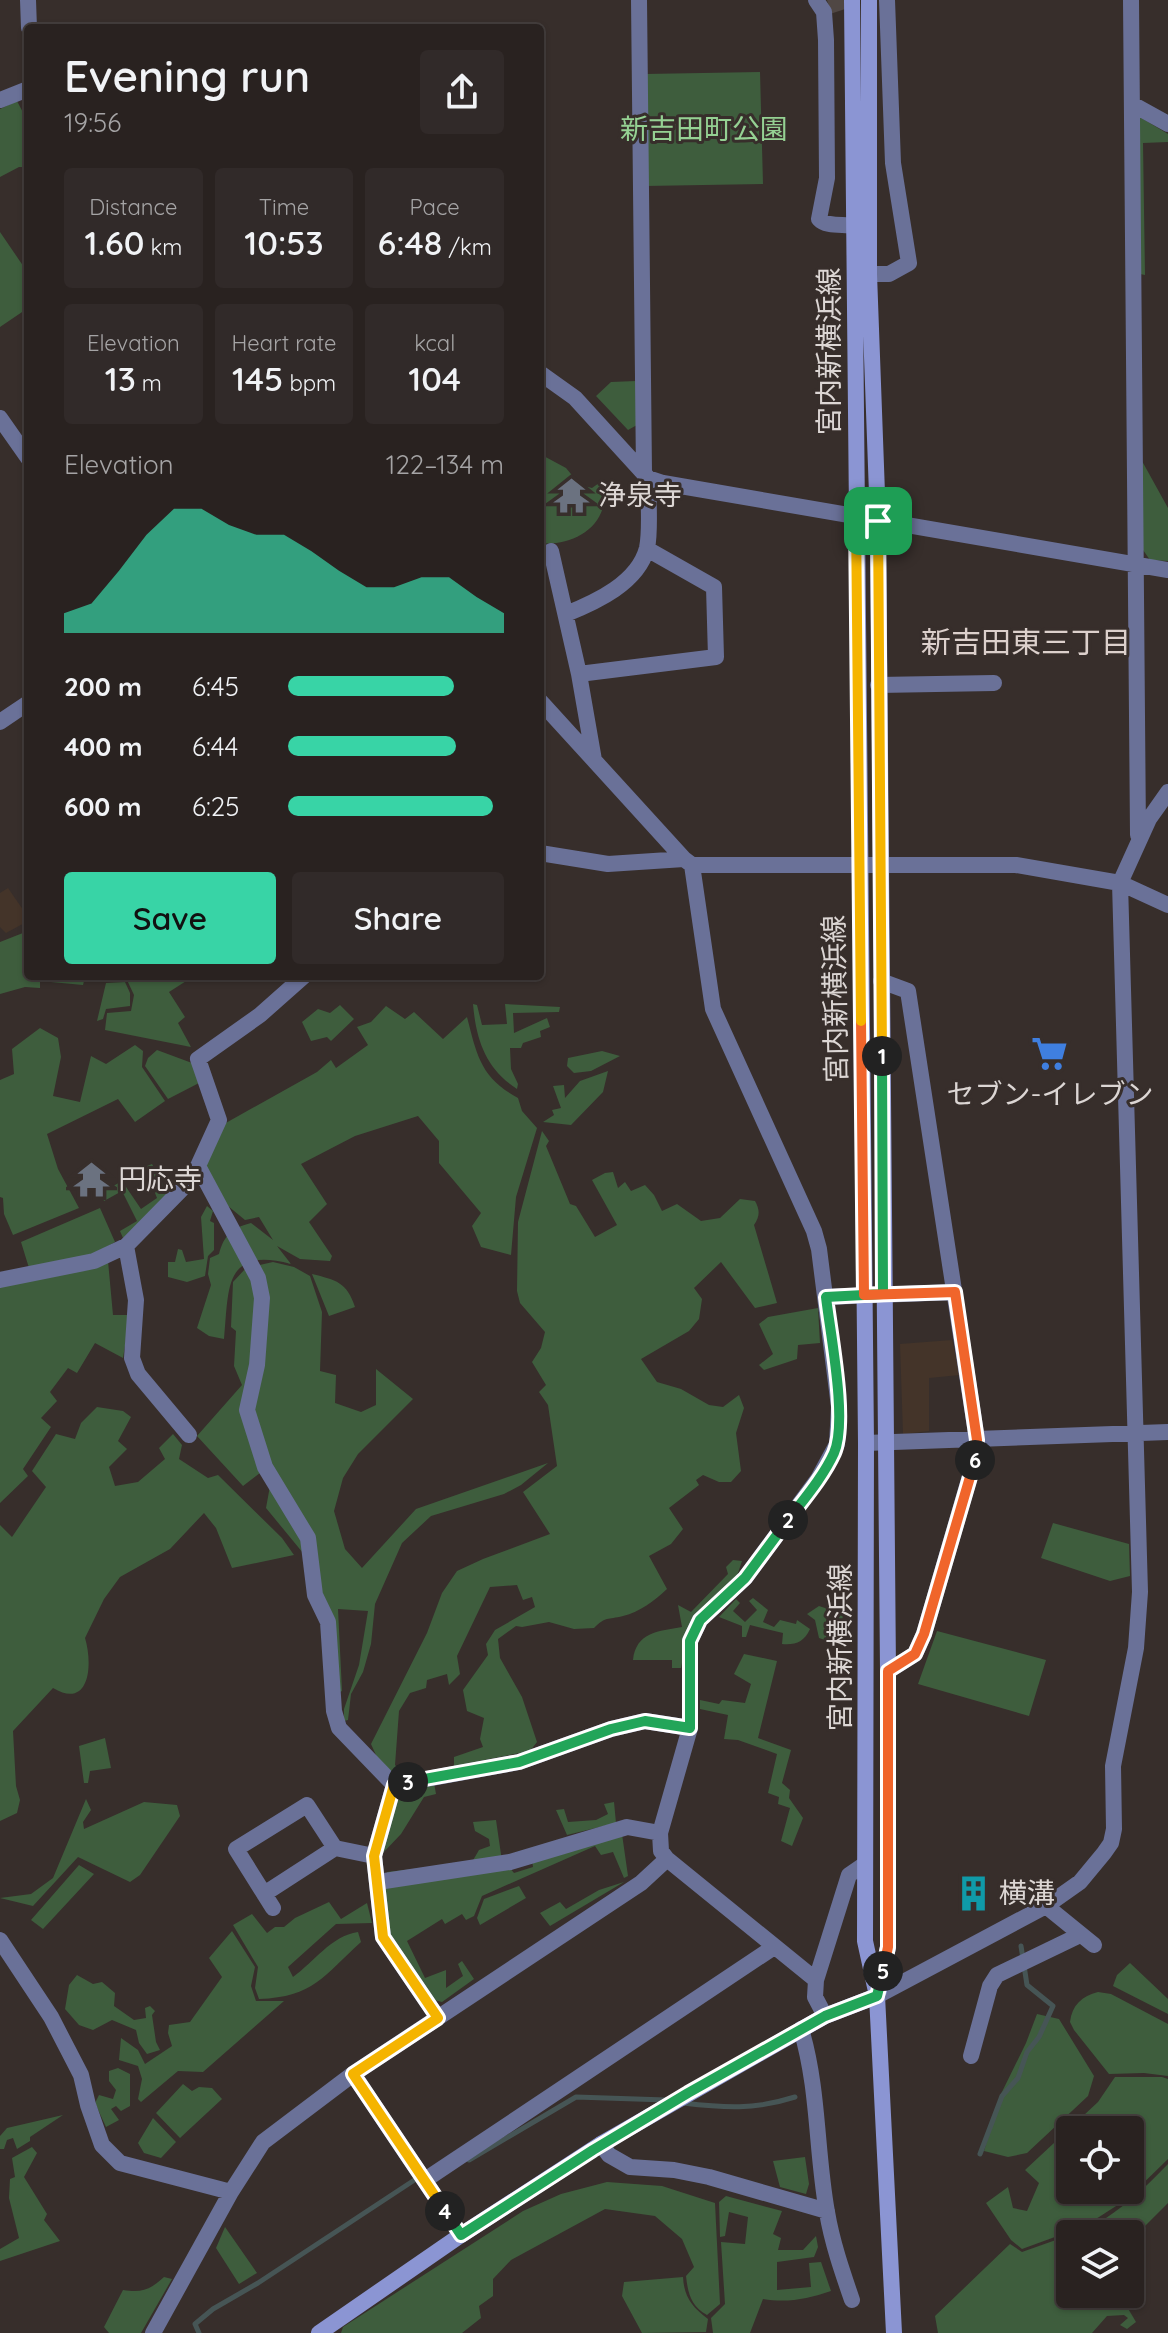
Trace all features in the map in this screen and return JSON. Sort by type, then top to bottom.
[{"type":"street","points":[[28,0],[29,24]]},
{"type":"street","points":[[566,614],[621,586],[647,549],[639,0]]},
{"type":"street","points":[[869,274],[889,274],[909,263],[893,163],[887,0]]},
{"type":"street","points":[[1131,0],[1138,840]]},
{"type":"street","name":"宮内新横浜線","points":[[860,3],[878,521],[888,1671],[888,1947],[877,1996]]},
{"type":"street","name":"宮内新横浜線","points":[[860,3],[854,226],[866,1443],[865,1941],[877,1996],[894,2333]]},
{"type":"street","points":[[823,6],[827,178],[819,219],[831,225],[854,226]]},
{"type":"street","points":[[0,100],[24,91]]},
{"type":"street","points":[[1132,104],[1168,124]]},
{"type":"street","points":[[544,376],[575,398],[646,475],[663,483],[1168,570]]},
{"type":"street","points":[[0,418],[24,452]]},
{"type":"street","points":[[579,674],[716,657],[714,587],[647,549]]},
{"type":"street","points":[[551,551],[579,674],[594,760]]},
{"type":"street","points":[[878,685],[994,683]]},
{"type":"street","points":[[544,705],[688,862],[713,1009],[814,1231],[826,1297],[839,1407],[835,1452],[745,1578],[700,1620],[690,1641],[690,1728],[660,1833],[661,1851],[667,1859],[816,1980]]},
{"type":"street","points":[[0,722],[24,706]]},
{"type":"street","points":[[319,2333],[601,2144],[825,2016],[877,1996],[1046,1906],[1080,1882],[1111,1843],[1114,1829],[1113,1766],[1136,1648],[1140,1592],[1120,883],[1138,840],[1168,792]]},
{"type":"street","points":[[544,854],[608,864],[1016,865],[1120,883],[1168,905]]},
{"type":"street","points":[[0,1280],[94,1261],[126,1246],[171,1201],[198,1166],[219,1120],[198,1059],[260,1015],[299,980]]},
{"type":"street","points":[[881,981],[908,991],[977,1440],[977,1452],[924,1634],[915,1654],[888,1671]]},
{"type":"street","points":[[198,1166],[258,1278],[262,1298],[257,1365],[247,1410],[265,1467],[308,1538],[315,1595],[328,1622],[334,1711],[339,1728],[394,1785]]},
{"type":"street","points":[[126,1246],[136,1300],[132,1358],[138,1374],[189,1435]]},
{"type":"street","points":[[826,1297],[955,1292]]},
{"type":"street","points":[[866,1443],[1168,1432]]},
{"type":"street","points":[[394,1785],[519,1762],[611,1729],[645,1721],[690,1728]]},
{"type":"street","points":[[394,1785],[374,1856],[383,1937],[438,2018]]},
{"type":"street","points":[[335,1848],[269,1901],[236,1849],[307,1805],[335,1848],[374,1856]]},
{"type":"street","points":[[378,1882],[510,1862],[627,1827],[660,1833]]},
{"type":"street","points":[[153,2333],[231,2192],[263,2142],[353,2074],[641,1883],[667,1859]]},
{"type":"street","points":[[825,2016],[815,1997],[816,1980],[849,1875],[865,1864]]},
{"type":"street","points":[[971,2056],[990,1986],[997,1975],[1035,1956],[1087,1940],[1046,1906]]},
{"type":"street","points":[[0,1940],[51,2017],[81,2075],[102,2145],[120,2163],[231,2192]]},
{"type":"street","points":[[422,2176],[445,2166],[774,1947]]},
{"type":"street","points":[[801,2029],[817,2108],[827,2211],[852,2300]]},
{"type":"street","points":[[353,2074],[461,2235]]},
{"type":"street","points":[[601,2144],[609,2155],[630,2167],[674,2170],[709,2177],[827,2211]]},
{"type":"shaded area","points":[[8,888],[24,911],[24,923],[6,933],[0,927],[0,893]]},
{"type":"shaded area","points":[[952,1340],[960,1375],[929,1378],[929,1431],[903,1434],[900,1344]]},
{"type":"green space","name":"新吉田町公園","points":[[760,72],[763,184],[645,186],[645,74]]},
{"type":"green space","points":[[17,101],[24,114],[24,167],[0,177],[0,109]]},
{"type":"green space","points":[[1138,116],[1168,134],[1168,142],[1143,143],[1145,275],[1140,274]]},
{"type":"green space","points":[[0,232],[24,267],[24,311],[0,327]]},
{"type":"green space","points":[[636,381],[637,425],[628,430],[596,396],[611,382]]},
{"type":"green space","name":"浄泉寺","points":[[544,456],[566,468],[580,485],[592,488],[602,481],[604,501],[599,516],[587,531],[569,540],[544,543]]},
{"type":"green space","points":[[1142,461],[1168,508],[1168,561],[1150,560],[1143,550]]},
{"type":"green space","points":[[24,933],[24,980],[84,980],[83,985],[40,981],[40,988],[25,987],[0,994],[0,942]]},
{"type":"green space","points":[[127,980],[188,980],[169,992],[185,1017],[178,1023],[191,1047],[105,1030],[107,1013],[131,1011],[134,995]]},
{"type":"green space","points":[[125,982],[130,993],[130,1006],[106,1009],[103,1019],[97,1021],[106,983]]},
{"type":"green space","points":[[473,1004],[477,1005],[482,1025],[507,1024],[505,1004],[560,1007],[559,1012],[513,1013],[514,1033],[547,1018],[550,1027],[540,1031],[541,1037],[523,1043],[521,1048],[510,1048],[511,1069],[517,1089],[497,1072],[484,1052]]},
{"type":"green space","points":[[340,1005],[354,1019],[331,1041],[327,1037],[311,1041],[302,1022],[318,1009],[330,1013]]},
{"type":"green space","points":[[386,1006],[405,1019],[414,1012],[443,1039],[467,1017],[482,1065],[496,1082],[518,1098],[522,1111],[537,1128],[516,1197],[511,1255],[481,1247],[472,1226],[481,1213],[439,1163],[439,1141],[418,1116],[355,1136],[301,1164],[327,1204],[309,1222],[332,1256],[330,1261],[300,1259],[277,1246],[291,1264],[269,1260],[253,1261],[241,1267],[229,1289],[224,1339],[209,1336],[197,1328],[211,1285],[208,1274],[210,1258],[219,1254],[230,1233],[251,1223],[273,1240],[259,1217],[245,1220],[228,1206],[203,1167],[224,1124],[317,1072],[331,1060],[336,1068],[368,1045],[357,1027],[371,1022]]},
{"type":"green space","points":[[40,1028],[58,1038],[61,1057],[53,1096],[80,1102],[91,1056],[106,1064],[135,1045],[143,1051],[142,1067],[165,1101],[135,1122],[118,1099],[47,1134],[58,1169],[79,1208],[13,1235],[4,1214],[3,1198],[0,1197],[0,1080],[14,1074],[12,1049]]},
{"type":"green space","points":[[157,1050],[192,1063],[199,1083],[168,1099],[145,1066]]},
{"type":"green space","points":[[602,1051],[620,1056],[591,1071],[574,1073],[567,1066],[568,1058]]},
{"type":"green space","points":[[608,1071],[603,1092],[571,1125],[543,1122],[554,1115],[552,1110],[561,1108],[553,1086],[564,1085],[565,1098],[580,1081]]},
{"type":"green space","points":[[542,1131],[549,1141],[546,1146],[570,1204],[576,1206],[595,1237],[617,1225],[592,1180],[605,1173],[613,1172],[618,1188],[625,1182],[631,1191],[645,1185],[662,1211],[677,1204],[701,1221],[720,1218],[740,1199],[755,1201],[759,1213],[754,1225],[777,1303],[755,1308],[721,1262],[694,1288],[702,1299],[699,1319],[689,1331],[641,1359],[657,1382],[681,1389],[709,1405],[723,1407],[739,1395],[744,1408],[736,1433],[741,1471],[731,1482],[719,1482],[703,1475],[696,1480],[699,1485],[669,1508],[683,1529],[671,1544],[649,1556],[667,1589],[646,1606],[604,1620],[594,1628],[574,1629],[549,1622],[516,1626],[498,1639],[500,1658],[522,1697],[537,1742],[530,1751],[454,1766],[454,1757],[483,1747],[480,1739],[484,1718],[467,1711],[463,1690],[488,1655],[486,1644],[495,1630],[535,1607],[532,1597],[523,1600],[517,1585],[490,1587],[457,1656],[460,1674],[449,1685],[447,1674],[427,1680],[426,1688],[410,1693],[399,1711],[395,1765],[405,1774],[396,1776],[380,1764],[371,1744],[427,1633],[442,1593],[457,1571],[550,1534],[523,1492],[557,1466],[548,1405],[539,1392],[546,1385],[532,1362],[541,1348],[545,1332],[520,1303],[517,1291],[518,1222]]},
{"type":"green space","points":[[152,1164],[169,1194],[123,1238],[120,1231],[137,1221],[122,1191],[104,1201],[101,1193],[122,1181],[141,1209],[157,1198],[155,1193],[159,1188],[147,1166]]},
{"type":"green space","points":[[207,1206],[213,1211],[210,1221],[214,1223],[214,1250],[208,1256],[205,1276],[187,1282],[168,1277],[168,1262],[175,1262],[178,1249],[182,1250],[186,1262],[204,1259],[201,1217]]},
{"type":"green space","points":[[100,1208],[115,1242],[95,1254],[29,1268],[21,1242]]},
{"type":"green space","points":[[108,1261],[113,1315],[130,1315],[123,1358],[95,1343],[77,1373],[68,1368],[50,1392],[57,1401],[41,1418],[51,1427],[23,1469],[28,1476],[0,1503],[0,1284]]},
{"type":"green space","points":[[273,1262],[294,1267],[310,1276],[322,1312],[320,1371],[336,1375],[335,1403],[361,1412],[376,1405],[376,1369],[413,1399],[358,1454],[343,1478],[334,1511],[345,1549],[362,1568],[416,1509],[548,1463],[521,1485],[504,1494],[431,1516],[402,1543],[375,1604],[371,1644],[363,1672],[351,1694],[348,1720],[344,1721],[344,1709],[359,1665],[368,1611],[338,1609],[342,1691],[338,1693],[303,1553],[266,1508],[270,1486],[260,1473],[243,1486],[197,1436],[242,1385],[234,1366],[236,1331],[231,1327],[233,1282],[246,1268]]},
{"type":"green space","points":[[312,1274],[340,1283],[355,1307],[329,1316]]},
{"type":"green space","points":[[818,1308],[820,1343],[798,1345],[797,1359],[764,1370],[759,1365],[773,1354],[759,1324],[768,1317]]},
{"type":"green space","points":[[97,1407],[123,1411],[131,1417],[118,1441],[127,1449],[109,1467],[115,1486],[138,1482],[165,1459],[159,1448],[173,1434],[182,1445],[179,1459],[208,1478],[218,1475],[282,1538],[294,1555],[232,1568],[216,1528],[204,1513],[170,1549],[120,1577],[104,1599],[85,1638],[89,1660],[86,1681],[81,1689],[75,1693],[65,1693],[53,1688],[13,1731],[16,1786],[20,1800],[17,1813],[0,1821],[0,1525],[12,1537],[46,1487],[32,1471],[56,1434],[75,1439],[81,1423]]},
{"type":"green space","points":[[1053,1523],[1129,1544],[1130,1576],[1110,1581],[1041,1558]]},
{"type":"green space","points":[[733,1560],[742,1561],[735,1582],[687,1636],[681,1668],[672,1668],[672,1660],[633,1660],[644,1638],[682,1627],[678,1605],[691,1612],[728,1574],[726,1567]]},
{"type":"green space","points":[[753,1598],[768,1610],[763,1622],[774,1627],[780,1620],[796,1624],[797,1620],[810,1629],[808,1633],[799,1642],[782,1644],[783,1633],[750,1625],[746,1637],[742,1637],[742,1626],[719,1617],[736,1599],[740,1603],[733,1611],[745,1622],[757,1610],[749,1601]]},
{"type":"green space","points":[[819,1606],[843,1614],[840,1641],[819,1638],[815,1620],[807,1614]]},
{"type":"green space","points":[[937,1631],[1046,1660],[1029,1716],[918,1684]]},
{"type":"green space","points":[[744,1654],[777,1661],[758,1738],[791,1750],[782,1783],[790,1790],[789,1798],[803,1818],[792,1846],[781,1841],[790,1808],[778,1804],[779,1797],[768,1793],[777,1754],[738,1740],[724,1739],[728,1715],[700,1709],[700,1700],[719,1704],[722,1700],[745,1703],[751,1684],[734,1674]]},
{"type":"green space","points":[[105,1738],[111,1768],[90,1771],[88,1783],[84,1783],[79,1746]]},
{"type":"green space","points":[[434,1783],[436,1794],[424,1797],[401,1834],[382,1854],[398,1789]]},
{"type":"green space","points":[[86,1799],[91,1810],[83,1822],[84,1829],[144,1802],[177,1805],[180,1816],[140,1875],[130,1882],[78,1857],[33,1906],[0,1898],[31,1894],[53,1878]]},
{"type":"green space","points":[[614,1802],[616,1823],[567,1835],[556,1810],[564,1809],[568,1822],[596,1820],[608,1814],[604,1804]]},
{"type":"green space","points":[[496,1820],[503,1868],[509,1867],[514,1873],[533,1867],[532,1860],[622,1834],[628,1876],[624,1878],[613,1852],[601,1855],[595,1846],[482,1896],[474,1916],[466,1920],[462,1914],[445,1924],[442,1919],[407,1941],[425,1978],[446,1970],[446,1988],[463,1976],[458,1964],[462,1961],[474,1979],[442,2002],[434,2000],[388,1936],[382,1888],[387,1872],[472,1862],[479,1850],[490,1846],[489,1839],[475,1831],[473,1822]]},
{"type":"green space","points":[[79,1865],[94,1874],[43,1929],[31,1920]]},
{"type":"green space","points":[[624,1882],[550,1926],[540,1913],[560,1902],[566,1909],[599,1890]]},
{"type":"green space","points":[[519,1886],[526,1898],[480,1925],[477,1918],[484,1899]]},
{"type":"green space","points":[[329,1902],[341,1919],[367,1903],[372,1923],[336,1924],[288,1967],[293,1977],[323,1950],[348,1934],[358,1932],[361,1942],[327,1974],[305,1989],[259,1999],[255,1988],[258,1967],[233,1925],[252,1914],[267,1933]]},
{"type":"green space","points":[[232,1931],[255,1967],[251,1986],[256,2001],[284,2001],[203,2072],[178,2071],[141,2102],[138,2099],[142,2079],[138,2066],[119,2060],[121,2038],[138,2050],[145,2064],[172,2046],[169,2025],[190,2022],[222,1977],[209,1958]]},
{"type":"green space","points":[[1130,1963],[1168,1999],[1168,2014],[1113,1986],[1117,1975]]},
{"type":"green space","points":[[77,1975],[93,1984],[102,1982],[115,1993],[114,2006],[134,2020],[146,2018],[145,2008],[150,2006],[155,2011],[152,2015],[160,2050],[147,2054],[139,2043],[136,2030],[112,2020],[93,2030],[79,2025],[65,2009],[69,1985]]},
{"type":"green space","points":[[1098,1992],[1111,1994],[1168,2024],[1168,2076],[1109,2074],[1070,2022],[1079,2002]]},
{"type":"green space","points":[[1037,2014],[1059,2019],[1094,2076],[1088,2096],[1067,2116],[1056,2116],[1056,2126],[1027,2153],[1008,2157],[984,2151],[1000,2096]]},
{"type":"green space","points":[[118,2068],[130,2074],[130,2106],[121,2111],[116,2106],[111,2109],[119,2120],[106,2127],[95,2103],[99,2095],[113,2099],[116,2090],[109,2081],[109,2071]]},
{"type":"green space","points":[[1115,2077],[1168,2079],[1168,2159],[1144,2182],[1144,2116],[1083,2116],[1098,2102]]},
{"type":"green space","points":[[183,2084],[192,2091],[199,2087],[212,2088],[222,2099],[180,2138],[156,2113]]},
{"type":"green space","points":[[63,2115],[17,2149],[13,2138],[7,2140],[4,2149],[0,2149],[0,2136],[7,2128]]},
{"type":"green space","points":[[153,2118],[176,2142],[161,2158],[144,2153],[138,2143]]},
{"type":"green space","points":[[1056,2141],[1056,2204],[1119,2204],[1094,2220],[1056,2220],[1056,2237],[1022,2249],[1011,2240],[986,2203],[1008,2187],[1013,2208],[1027,2211],[1039,2183],[1025,2170]]},
{"type":"green space","points":[[32,2147],[37,2153],[24,2177],[47,2214],[44,2220],[60,2241],[0,2261],[0,2249],[19,2238],[9,2198],[10,2179],[15,2177],[12,2158]]},
{"type":"green space","points":[[805,2157],[809,2184],[806,2194],[780,2187],[773,2161]]},
{"type":"green space","points":[[1168,2164],[1168,2203],[1144,2227],[1144,2220],[1103,2220],[1125,2204],[1144,2204],[1144,2187]]},
{"type":"green space","points":[[607,2182],[662,2186],[715,2203],[720,2304],[707,2315],[697,2308],[689,2294],[686,2276],[694,2267],[682,2239],[655,2216],[605,2209],[511,2260],[493,2279],[493,2296],[479,2306],[481,2318],[462,2333],[341,2333],[343,2327],[523,2211],[561,2194]]},
{"type":"green space","points":[[726,2196],[782,2211],[773,2234],[781,2238],[778,2250],[803,2250],[816,2236],[818,2247],[814,2257],[777,2262],[777,2290],[811,2287],[809,2263],[821,2262],[831,2291],[797,2300],[763,2299],[750,2333],[713,2333],[711,2318],[725,2304],[721,2242],[745,2244],[748,2217],[729,2212],[725,2236],[720,2237],[719,2202]]},
{"type":"green space","points":[[225,2227],[257,2273],[239,2284],[216,2248]]},
{"type":"green space","points":[[1056,2240],[1056,2308],[1128,2308],[1136,2322],[1127,2329],[1120,2325],[1128,2318],[1124,2315],[1107,2316],[1092,2333],[938,2333],[935,2316],[1010,2244],[1022,2252]]},
{"type":"green space","points":[[164,2277],[172,2279],[141,2333],[109,2333],[104,2327],[123,2290],[145,2290]]},
{"type":"green space","points":[[683,2277],[690,2301],[708,2319],[706,2332],[642,2333],[622,2296],[624,2282]]},
{"type":"waterway","points":[[980,2154],[1002,2096],[1018,2078],[1027,2052],[1039,2037],[1053,2006],[1027,1985],[1021,1946]]},
{"type":"waterway","points":[[469,2160],[576,2097],[666,2100]]},
{"type":"waterway","points":[[683,2103],[739,2107],[795,2097]]},
{"type":"waterway","points":[[199,2333],[195,2324],[213,2309],[419,2177]]},
{"type":"tunnel","points":[[829,6],[847,0]]},
{"type":"place","name":"浄泉寺","points":[[572,495]]},
{"type":"place","name":"セブン-イレブン","points":[[1050,1054]]},
{"type":"place","name":"円応寺","points":[[92,1179]]},
{"type":"place","name":"横溝","points":[[973,1893]]},
{"type":"district","name":"新吉田東三丁目","points":[[1026,643]]},
{"type":"route","points":[[878,521],[856,517],[864,1295],[883,1294],[955,1292],[977,1452],[924,1634],[915,1654],[888,1671],[888,1947],[877,1996],[825,2016],[688,2093],[461,2235],[353,2074],[438,2018],[383,1937],[374,1856],[394,1785],[519,1762],[611,1729],[645,1721],[690,1728],[690,1641],[700,1620],[745,1578],[835,1452],[839,1407],[826,1297],[883,1294],[878,521]]}]
